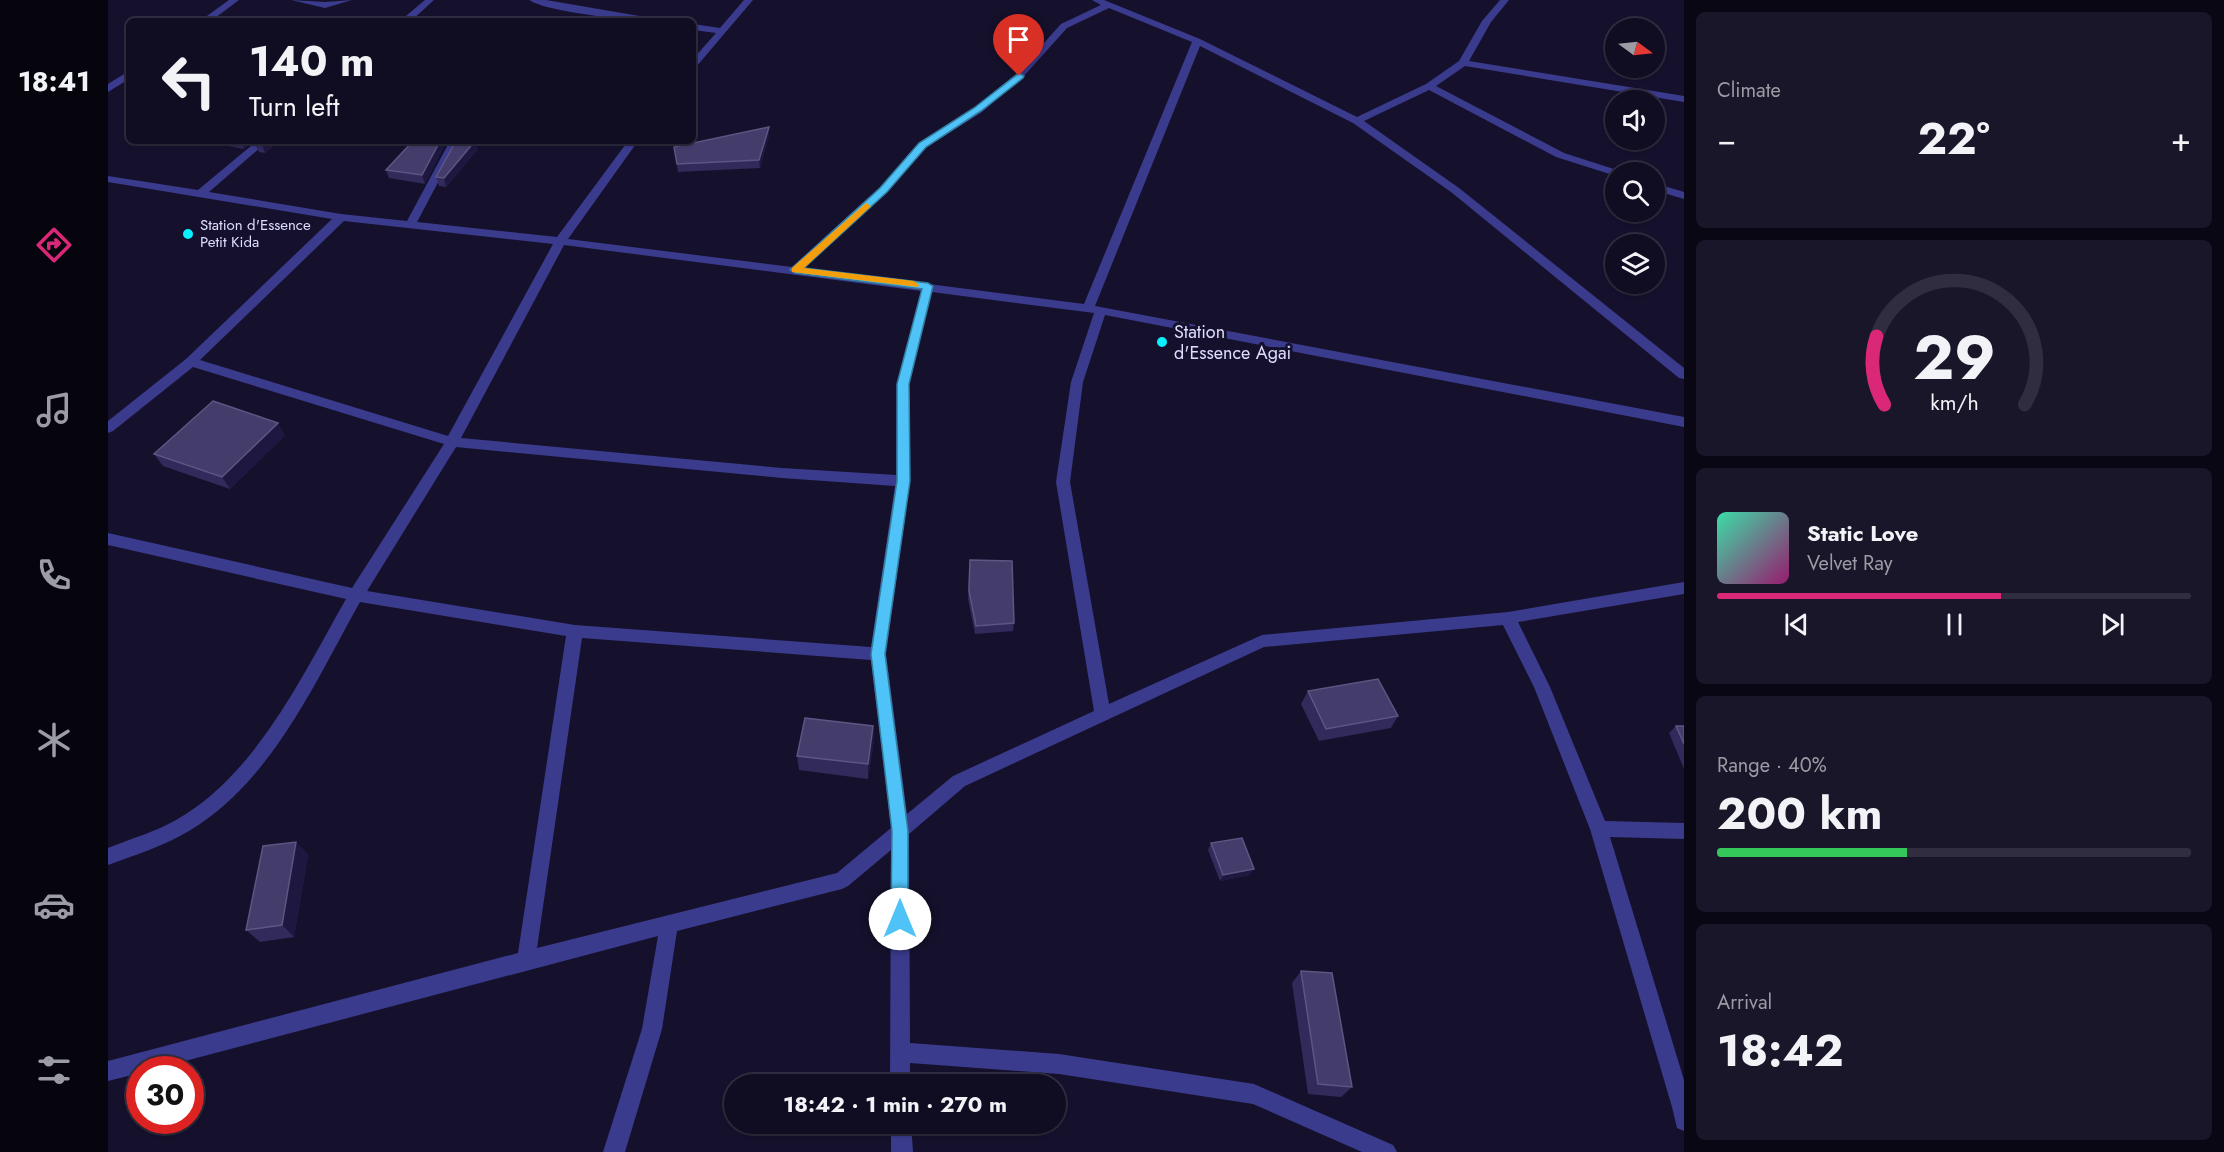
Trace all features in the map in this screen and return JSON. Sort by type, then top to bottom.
[{"type":"street","points":[[209,18],[235,0]]},
{"type":"street","points":[[296,0],[325,5],[348,0]]},
{"type":"street","points":[[409,18],[430,0]]},
{"type":"street","points":[[533,0],[631,18]]},
{"type":"street","points":[[696,61],[748,0]]},
{"type":"street","points":[[1096,0],[1197,41],[1357,121],[1455,190],[1684,375]]},
{"type":"street","points":[[1357,121],[1429,86],[1463,63],[1487,21],[1505,0]]},
{"type":"street","points":[[795,270],[883,190],[923,145],[978,110],[1019,76],[1064,26],[1107,6]]},
{"type":"street","points":[[584,18],[590,12]]},
{"type":"street","points":[[696,27],[722,31]]},
{"type":"street","points":[[1103,714],[1063,482],[1077,382],[1095,309],[1197,41]]},
{"type":"street","points":[[1463,63],[1684,99]]},
{"type":"street","points":[[108,89],[126,76]]},
{"type":"street","points":[[1429,86],[1560,155],[1605,169]]},
{"type":"street","points":[[200,194],[258,144]]},
{"type":"street","points":[[410,225],[453,144]]},
{"type":"street","points":[[108,857],[182,826],[232,788],[284,723],[356,595],[452,442],[560,241],[631,144]]},
{"type":"street","points":[[108,179],[341,217],[560,241],[1095,309],[1684,422]]},
{"type":"street","points":[[1665,190],[1684,196]]},
{"type":"street","points":[[108,428],[191,362],[341,217]]},
{"type":"street","points":[[900,1074],[900,831],[878,654],[903,481],[903,384],[928,286]]},
{"type":"street","points":[[191,362],[452,442],[782,473],[903,481]]},
{"type":"street","points":[[108,539],[356,595],[575,631],[878,654]]},
{"type":"street","points":[[108,1071],[526,960],[842,880],[959,781],[1262,641],[1508,618],[1684,588]]},
{"type":"street","points":[[1508,618],[1542,687],[1599,829],[1682,1107],[1684,1121]]},
{"type":"street","points":[[526,960],[575,631]]},
{"type":"street","points":[[1599,829],[1684,831]]},
{"type":"street","points":[[614,1152],[652,1029],[669,924]]},
{"type":"street","points":[[899,1052],[1059,1064],[1254,1094],[1386,1152]]},
{"type":"street","points":[[901,1134],[902,1152]]},
{"type":"building","points":[[769,127],[759,160],[677,164],[674,147]]},
{"type":"building","points":[[410,144],[438,144],[422,175],[386,170]]},
{"type":"building","points":[[454,144],[472,144],[444,178],[436,177]]},
{"type":"building","points":[[213,401],[278,423],[222,477],[154,454]]},
{"type":"building","points":[[970,560],[1012,561],[1014,623],[976,626],[969,591]]},
{"type":"building","points":[[1378,679],[1398,716],[1326,729],[1308,691]]},
{"type":"building","points":[[805,718],[873,726],[868,764],[797,756]]},
{"type":"building","points":[[1676,726],[1684,726],[1684,744]]},
{"type":"building","points":[[1242,838],[1254,869],[1223,875],[1211,843]]},
{"type":"building","points":[[296,842],[282,925],[246,930],[263,846]]},
{"type":"building","points":[[1301,971],[1332,973],[1352,1087],[1318,1084]]},
{"type":"slow traffic","points":[[866,206],[795,270],[914,285]]},
{"type":"place","name":"Station d'Essence Petit Kida","points":[[188,234]]},
{"type":"place","name":"Station d'Essence Agai","points":[[1162,342]]},
{"type":"route","points":[[900,919],[900,831],[878,654],[903,481],[903,384],[928,286],[795,270],[883,190],[923,145],[978,110],[1019,76]]}]
